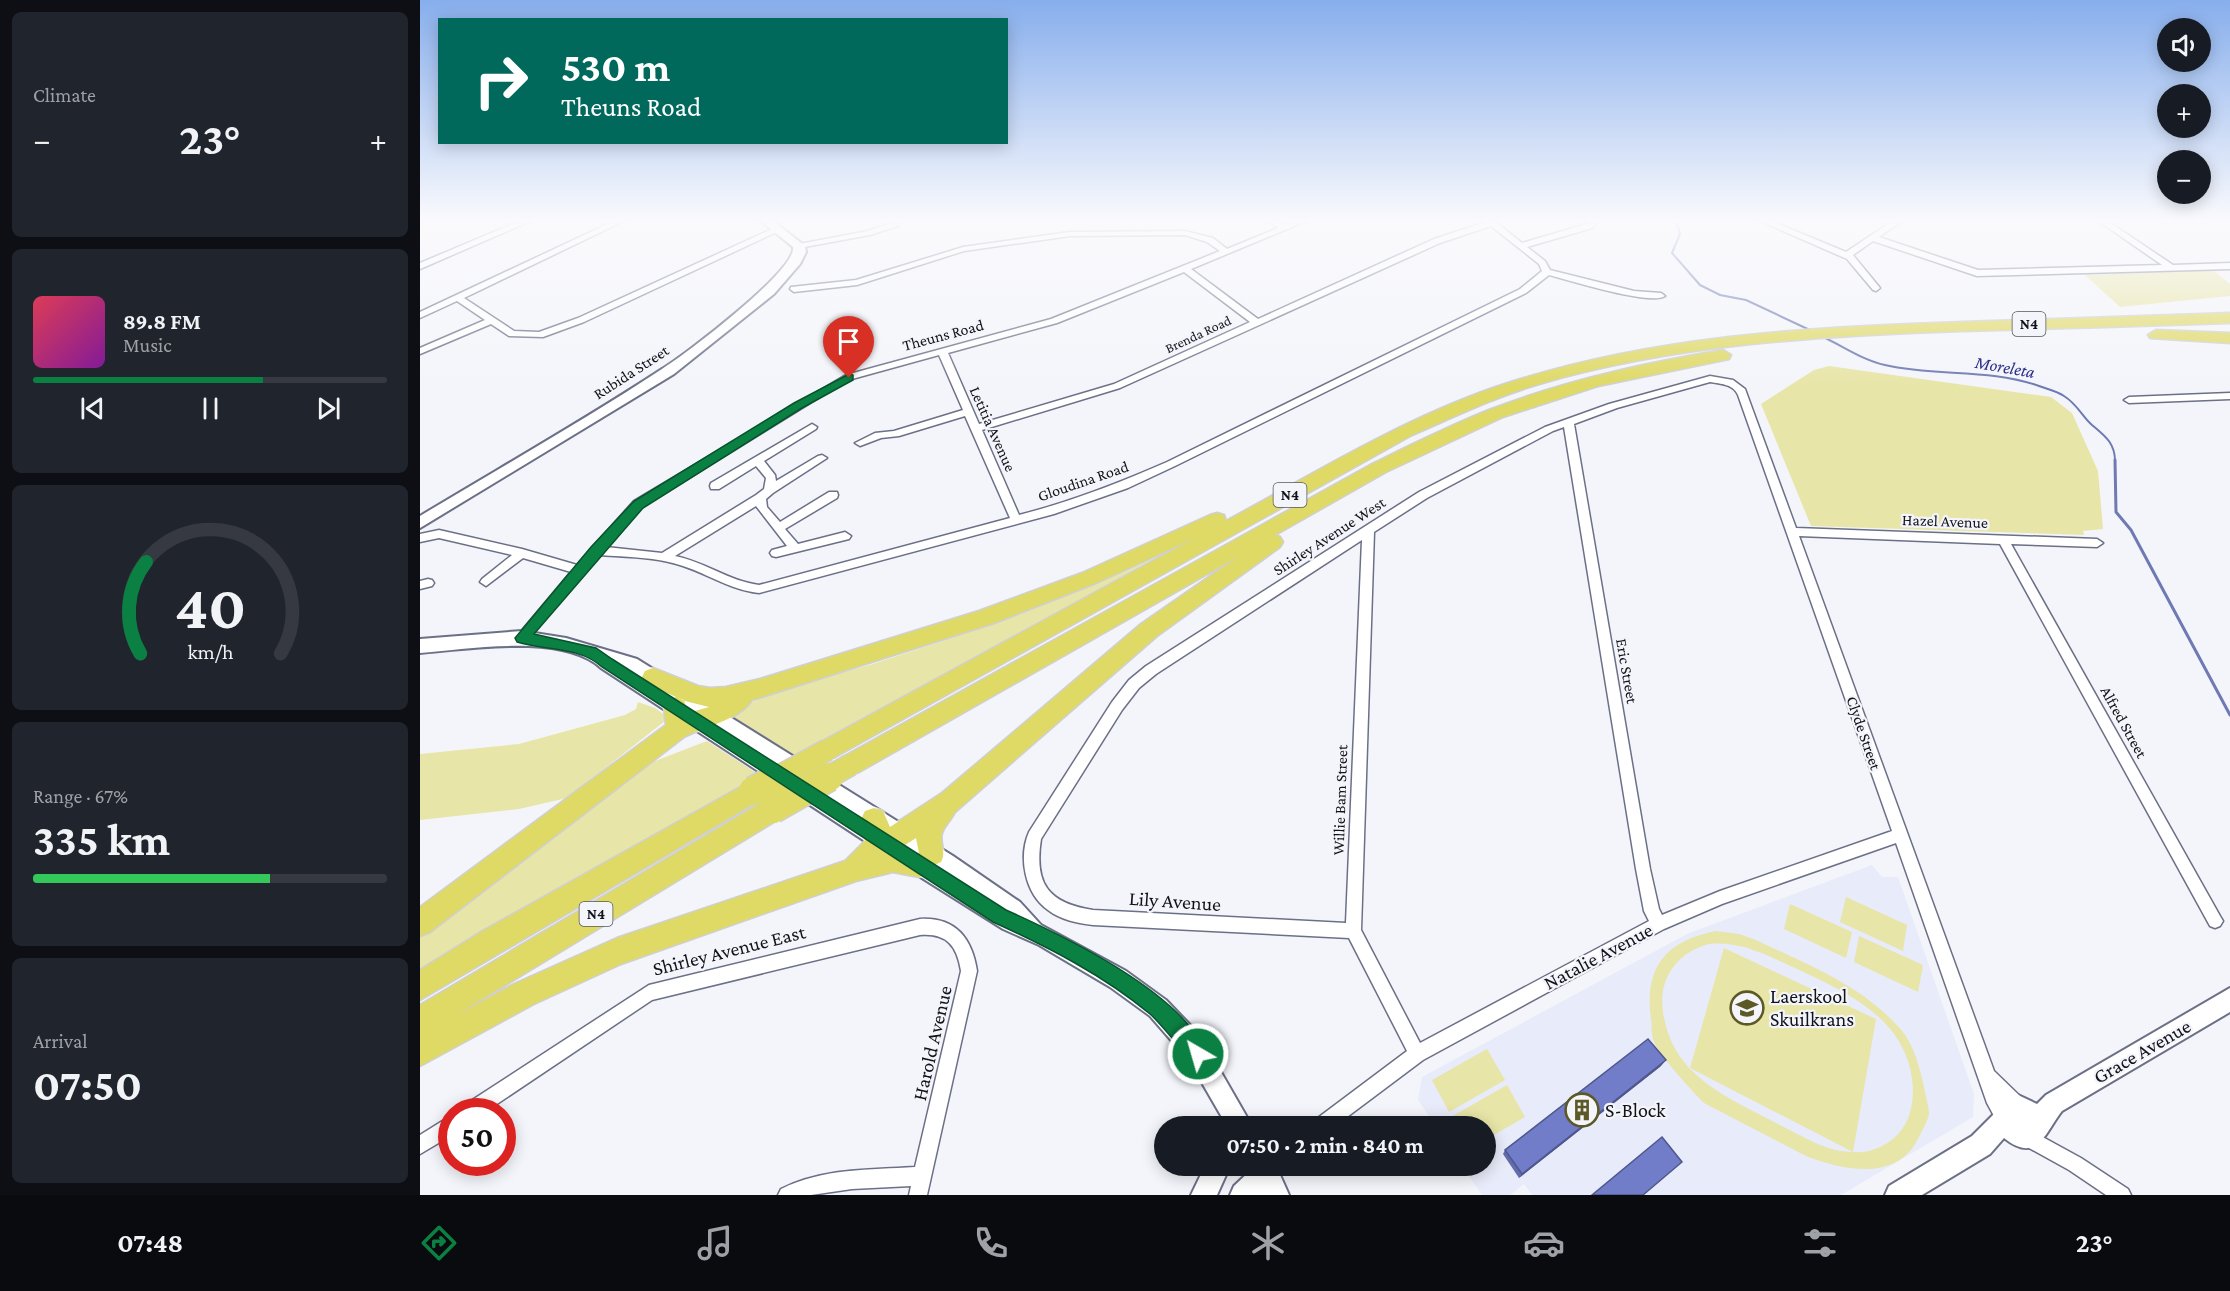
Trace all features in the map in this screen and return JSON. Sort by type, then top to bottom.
[{"type":"highway","points":[[2104,322],[2230,310]]},
{"type":"highway","name":"N4","points":[[420,986],[491,942],[753,790],[1406,431],[1496,393],[1572,371],[1684,347],[1787,334],[2230,318]]},
{"type":"highway","name":"N4","points":[[420,1021],[773,808],[849,765],[1379,468],[1503,411],[1612,377],[1720,356],[1807,346],[2230,332]]},
{"type":"highway","points":[[2156,335],[2230,338]]},
{"type":"highway","points":[[653,677],[694,694],[708,697],[731,696],[986,617],[1089,578],[1168,544],[1406,431]]},
{"type":"highway","points":[[420,1051],[524,994],[617,952],[853,870],[892,860],[926,860],[927,840],[931,828],[951,801],[1149,630],[1379,468]]},
{"type":"highway","points":[[420,923],[696,722],[760,688]]},
{"type":"highway","points":[[853,870],[871,853],[885,835],[951,801]]},
{"type":"main road","name":"Rubida Street","points":[[420,523],[669,371],[770,291],[784,276]]},
{"type":"main road","points":[[420,646],[522,638],[544,640],[596,653],[631,664],[653,677],[696,722]]},
{"type":"main road","points":[[596,653],[607,663],[696,722],[926,860],[1010,922],[1035,932],[1118,979],[1158,1008],[1188,1040],[1234,1116]]},
{"type":"main road","name":"Grace Avenue","points":[[2022,1122],[2230,999]]},
{"type":"main road","points":[[1225,1100],[1225,1116]]},
{"type":"main road","points":[[1898,1195],[2022,1122]]},
{"type":"main road","points":[[1204,1195],[1213,1176]]},
{"type":"main road","points":[[1243,1195],[1261,1176]]},
{"type":"main road","points":[[1270,1176],[1276,1195]]},
{"type":"street","points":[[420,315],[502,276]]},
{"type":"street","points":[[457,297],[490,321],[513,334],[540,334],[560,329],[677,276]]},
{"type":"street","points":[[794,290],[857,282],[877,276]]},
{"type":"street","name":"Theuns Road","points":[[522,638],[638,504],[833,385],[849,378],[942,351],[1054,321],[1166,276]]},
{"type":"street","points":[[1195,276],[1256,322]]},
{"type":"street","name":"Brenda Road","points":[[977,428],[1118,386],[1359,276]]},
{"type":"street","name":"Gloudina Road","points":[[596,550],[664,557],[682,561],[727,582],[751,588],[769,588],[1016,520],[1064,506],[1152,473],[1523,291],[1542,276]]},
{"type":"street","points":[[1562,276],[1634,294],[1661,296]]},
{"type":"street","points":[[1867,276],[1876,288]]},
{"type":"street","points":[[420,351],[490,321]]},
{"type":"street","name":"Letitia Avenue","points":[[942,351],[1016,520]]},
{"type":"street","name":"Shirley Avenue West","points":[[1031,855],[1039,827],[1117,706],[1134,684],[1152,670],[1443,484],[1568,421],[1653,393],[1710,379],[1727,381],[1740,389]]},
{"type":"street","name":"Clyde Street","points":[[1740,389],[1988,1077],[1989,1092],[1994,1101],[2022,1122]]},
{"type":"street","points":[[2129,400],[2230,396]]},
{"type":"street","points":[[860,443],[879,435],[892,434],[969,411]]},
{"type":"street","name":"Eric Street","points":[[1568,421],[1643,869],[1652,910],[1659,924]]},
{"type":"street","points":[[715,486],[812,427]]},
{"type":"street","points":[[664,557],[822,458]]},
{"type":"street","points":[[756,461],[764,466],[771,478],[764,494],[762,508],[795,549]]},
{"type":"street","points":[[778,528],[834,495]]},
{"type":"street","name":"Willie Bam Street","points":[[1368,531],[1353,931],[1417,1054]]},
{"type":"street","name":"Hazel Avenue","points":[[1793,532],[2097,543]]},
{"type":"street","points":[[420,538],[439,534],[522,553],[580,570]]},
{"type":"street","points":[[776,553],[845,536]]},
{"type":"street","name":"Alfred Street","points":[[2003,539],[2215,921]]},
{"type":"street","points":[[486,582],[522,553]]},
{"type":"street","name":"Natalie Avenue","points":[[1334,1116],[1417,1054],[1659,924],[1720,898],[1900,835]]},
{"type":"street","name":"Lily Avenue","points":[[1031,855],[1031,871],[1042,894],[1062,910],[1080,915],[1353,931]]},
{"type":"street","name":"Shirley Avenue East","points":[[490,1098],[649,993],[925,926]]},
{"type":"street","name":"Harold Avenue","points":[[918,1195],[969,971],[966,954],[954,935],[943,927],[925,926]]},
{"type":"street","points":[[2022,1122],[2074,1164],[2122,1195]]},
{"type":"street","points":[[420,1146],[438,1134]]},
{"type":"street","points":[[786,1195],[801,1187],[821,1182],[922,1176]]},
{"type":"shaded area","points":[[2086,276],[2220,276],[2230,284],[2230,296],[2120,307]]},
{"type":"shaded area","points":[[1829,366],[2051,397],[2072,413],[2098,471],[2103,529],[2083,531],[2084,535],[1811,526],[1761,404],[1814,370]]},
{"type":"shaded area","points":[[1171,550],[791,757],[727,717],[763,697],[885,660],[1030,610]]},
{"type":"shaded area","points":[[638,702],[655,708],[666,716],[665,721],[567,798],[519,809],[420,820],[420,754],[519,744],[625,715],[636,709]]},
{"type":"shaded area","points":[[707,741],[758,774],[744,785],[640,842],[420,972],[420,928],[650,763]]},
{"type":"shaded area","name":"Laerskool Skuilkrans","points":[[1872,865],[1882,877],[1898,877],[1974,1094],[1973,1117],[1841,1195],[1532,1195],[1524,1184],[1510,1195],[1482,1195],[1469,1176],[1496,1176],[1496,1116],[1429,1116],[1418,1100],[1422,1077],[1687,934]]},
{"type":"shaded area","points":[[1846,897],[1907,925],[1903,951],[1840,922]]},
{"type":"shaded area","points":[[1790,904],[1852,932],[1846,958],[1784,929]]},
{"type":"shaded area","points":[[1716,931],[1739,934],[1756,940],[1834,978],[1853,989],[1887,1015],[1902,1031],[1913,1050],[1921,1073],[1928,1107],[1927,1122],[1911,1150],[1899,1160],[1886,1166],[1855,1169],[1839,1166],[1808,1157],[1704,1103],[1657,1048],[1652,1036],[1650,1001],[1655,971],[1662,960],[1683,942]],"holes":[[[1709,944],[1732,945],[1753,950],[1795,968],[1855,999],[1888,1026],[1909,1064],[1913,1088],[1908,1118],[1898,1134],[1883,1145],[1865,1152],[1843,1151],[1813,1142],[1741,1105],[1708,1084],[1681,1058],[1671,1041],[1665,1022],[1662,999],[1667,978],[1676,964],[1687,954]]]},
{"type":"shaded area","points":[[1859,936],[1923,965],[1918,992],[1854,962]]},
{"type":"shaded area","points":[[1724,948],[1876,1019],[1853,1152],[1690,1068]]},
{"type":"shaded area","points":[[1487,1049],[1505,1080],[1449,1112],[1432,1080]]},
{"type":"shaded area","points":[[1507,1085],[1525,1117],[1496,1134],[1496,1116],[1453,1116]]},
{"type":"building","name":"S-Block","points":[[1648,1039],[1666,1060],[1522,1174],[1505,1150]]},
{"type":"building","points":[[1662,1137],[1682,1162],[1643,1195],[1592,1195]]},
{"type":"waterway","name":"Moreleta","points":[[1692,276],[1700,285],[1720,295],[1746,300],[1812,331]]},
{"type":"waterway","name":"Moreleta","points":[[1823,337],[1861,357],[1885,365],[1904,369],[2020,380],[2058,393],[2072,403],[2108,440],[2115,460]]},
{"type":"waterway","name":"Moreleta","points":[[2115,460],[2116,512],[2131,530],[2230,715]]},
{"type":"place","name":"Laerskool Skuilkrans","points":[[1747,1008]]},
{"type":"place","name":"S-Block","points":[[1582,1110]]},
{"type":"route","points":[[849,378],[841,380],[638,504],[522,638],[544,640],[596,653],[607,663],[1000,916],[1047,938],[1128,986],[1158,1008],[1198,1054]]}]
